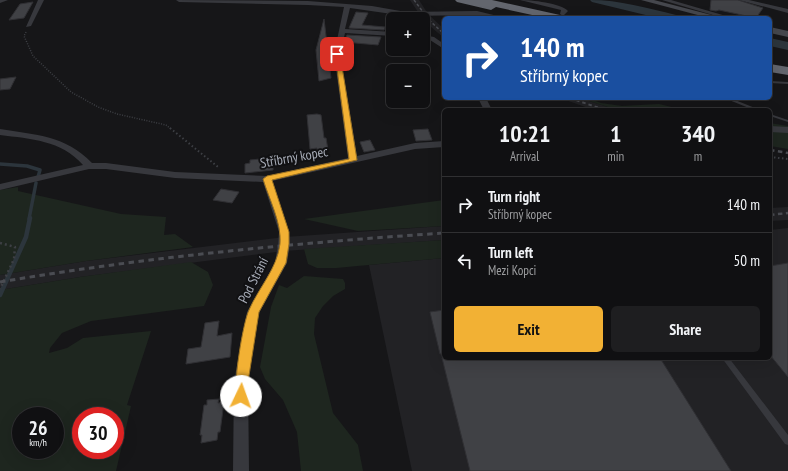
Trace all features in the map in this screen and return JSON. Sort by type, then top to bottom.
[{"type":"highway","points":[[460,0],[532,16]]},
{"type":"highway","points":[[479,0],[562,16]]},
{"type":"highway","points":[[772,63],[788,66]]},
{"type":"highway","points":[[772,68],[788,71]]},
{"type":"street","points":[[0,2],[5,0]]},
{"type":"street","points":[[28,26],[41,0]]},
{"type":"street","points":[[179,0],[308,3],[424,14],[477,13],[493,16]]},
{"type":"street","points":[[522,0],[563,9],[565,11],[562,16]]},
{"type":"street","points":[[645,0],[711,16]]},
{"type":"street","points":[[665,0],[723,16]]},
{"type":"street","points":[[742,0],[788,10]]},
{"type":"street","points":[[347,7],[337,54],[353,160]]},
{"type":"street","points":[[772,30],[788,34]]},
{"type":"street","points":[[342,31],[386,34]]},
{"type":"street","points":[[430,38],[442,46]]},
{"type":"street","points":[[772,129],[788,130]]},
{"type":"street","points":[[0,132],[58,141],[80,155],[89,166]]},
{"type":"street","name":"Stříbrný kopec","points":[[0,187],[89,166],[106,166],[175,175],[267,179],[415,146],[442,144]]},
{"type":"street","name":"Pod Strání","points":[[241,471],[241,381],[253,312],[281,263],[284,244],[284,232],[267,179]]},
{"type":"lane","points":[[772,82],[788,84]]},
{"type":"lane","points":[[731,100],[753,108]]},
{"type":"lane","points":[[772,116],[788,121]]},
{"type":"lane","points":[[727,360],[788,441]]},
{"type":"path","points":[[28,26],[24,36],[33,56],[71,92],[98,107],[117,114],[166,125],[231,178]]},
{"type":"path","points":[[772,156],[788,159]]},
{"type":"path","points":[[0,243],[15,247],[14,259],[0,289]]},
{"type":"shaded area","points":[[410,0],[419,0],[427,12],[418,12]]},
{"type":"shaded area","points":[[430,16],[442,27],[442,36],[430,26]]},
{"type":"shaded area","points":[[566,100],[586,100],[611,108],[588,108]]},
{"type":"shaded area","points":[[586,100],[622,106],[659,104],[676,108],[611,108]]},
{"type":"shaded area","points":[[772,123],[788,126],[788,149],[772,146]]},
{"type":"shaded area","points":[[18,187],[18,191],[121,214],[166,217],[164,235],[175,234],[193,247],[86,261],[0,275],[0,190]]},
{"type":"shaded area","points":[[442,200],[442,226],[358,231],[304,219]]},
{"type":"shaded area","points":[[788,207],[788,220],[772,221],[772,208]]},
{"type":"shaded area","points":[[442,226],[442,240],[284,251],[80,277],[0,290],[0,275],[86,261],[285,237]]},
{"type":"shaded area","points":[[788,228],[788,471],[412,471],[369,265],[442,258],[442,360],[772,360],[772,230]]},
{"type":"shaded area","points":[[442,240],[442,258],[336,268],[317,268],[308,264],[304,249]]},
{"type":"shaded area","points":[[191,262],[208,272],[213,285],[204,306],[91,321],[62,333],[50,348],[49,353],[67,348],[83,338],[151,331],[127,405],[131,406],[124,436],[124,407],[72,407],[72,459],[119,459],[116,471],[0,471],[0,290],[80,277]]},
{"type":"shaded area","points":[[304,276],[343,279],[345,283],[345,289],[333,296],[323,306],[315,318],[314,334],[333,413],[358,445],[363,471],[301,471],[297,432],[283,400],[265,379],[260,367],[271,307],[279,285],[287,288]]},
{"type":"building","points":[[711,0],[738,0],[763,8],[757,16],[747,16],[719,10],[710,10]]},
{"type":"building","points":[[33,2],[24,18],[9,20],[20,4]]},
{"type":"building","points":[[356,12],[368,13],[362,25],[385,27],[384,30],[349,28]]},
{"type":"building","points":[[324,19],[331,78],[319,81],[316,50]]},
{"type":"building","points":[[347,35],[381,37],[378,45],[344,42]]},
{"type":"building","points":[[16,77],[10,89],[0,90],[0,79]]},
{"type":"building","points":[[307,115],[321,115],[324,138],[326,138],[328,150],[317,151],[317,148],[310,149]]},
{"type":"building","points":[[428,129],[432,140],[416,141],[413,130]]},
{"type":"building","points":[[370,140],[375,150],[364,152],[360,142]]},
{"type":"building","points":[[260,159],[260,162],[273,161],[273,170],[245,173],[245,164],[250,163],[250,160]]},
{"type":"building","points":[[221,189],[239,192],[232,203],[213,200]]},
{"type":"building","points":[[788,263],[788,377],[772,357],[772,266]]},
{"type":"building","points":[[442,310],[442,354],[440,354],[430,312]]},
{"type":"building","points":[[219,321],[217,336],[232,333],[230,357],[186,364],[188,349],[201,347],[205,323]]},
{"type":"building","points":[[442,360],[661,360],[731,471],[470,471]]},
{"type":"building","points":[[219,399],[218,403],[224,402],[220,432],[218,432],[217,440],[201,443],[202,435],[200,435],[204,405],[207,405],[207,400]]},
{"type":"waterway","points":[[596,0],[664,16]]},
{"type":"waterway","points":[[772,42],[788,46]]},
{"type":"waterway","points":[[0,164],[27,166],[40,170],[38,177]]},
{"type":"waterway","points":[[29,219],[36,183]]},
{"type":"waterway","points":[[0,295],[26,237],[30,218]]},
{"type":"railway","points":[[414,0],[429,20],[442,32]]},
{"type":"railway","points":[[576,100],[599,108]]},
{"type":"railway","points":[[772,150],[788,153]]},
{"type":"railway","points":[[772,215],[788,213]]},
{"type":"railway","points":[[0,282],[166,258],[332,241],[442,233]]},
{"type":"route","points":[[241,396],[241,381],[253,312],[281,263],[284,244],[284,232],[267,179],[353,160],[337,54]]}]
